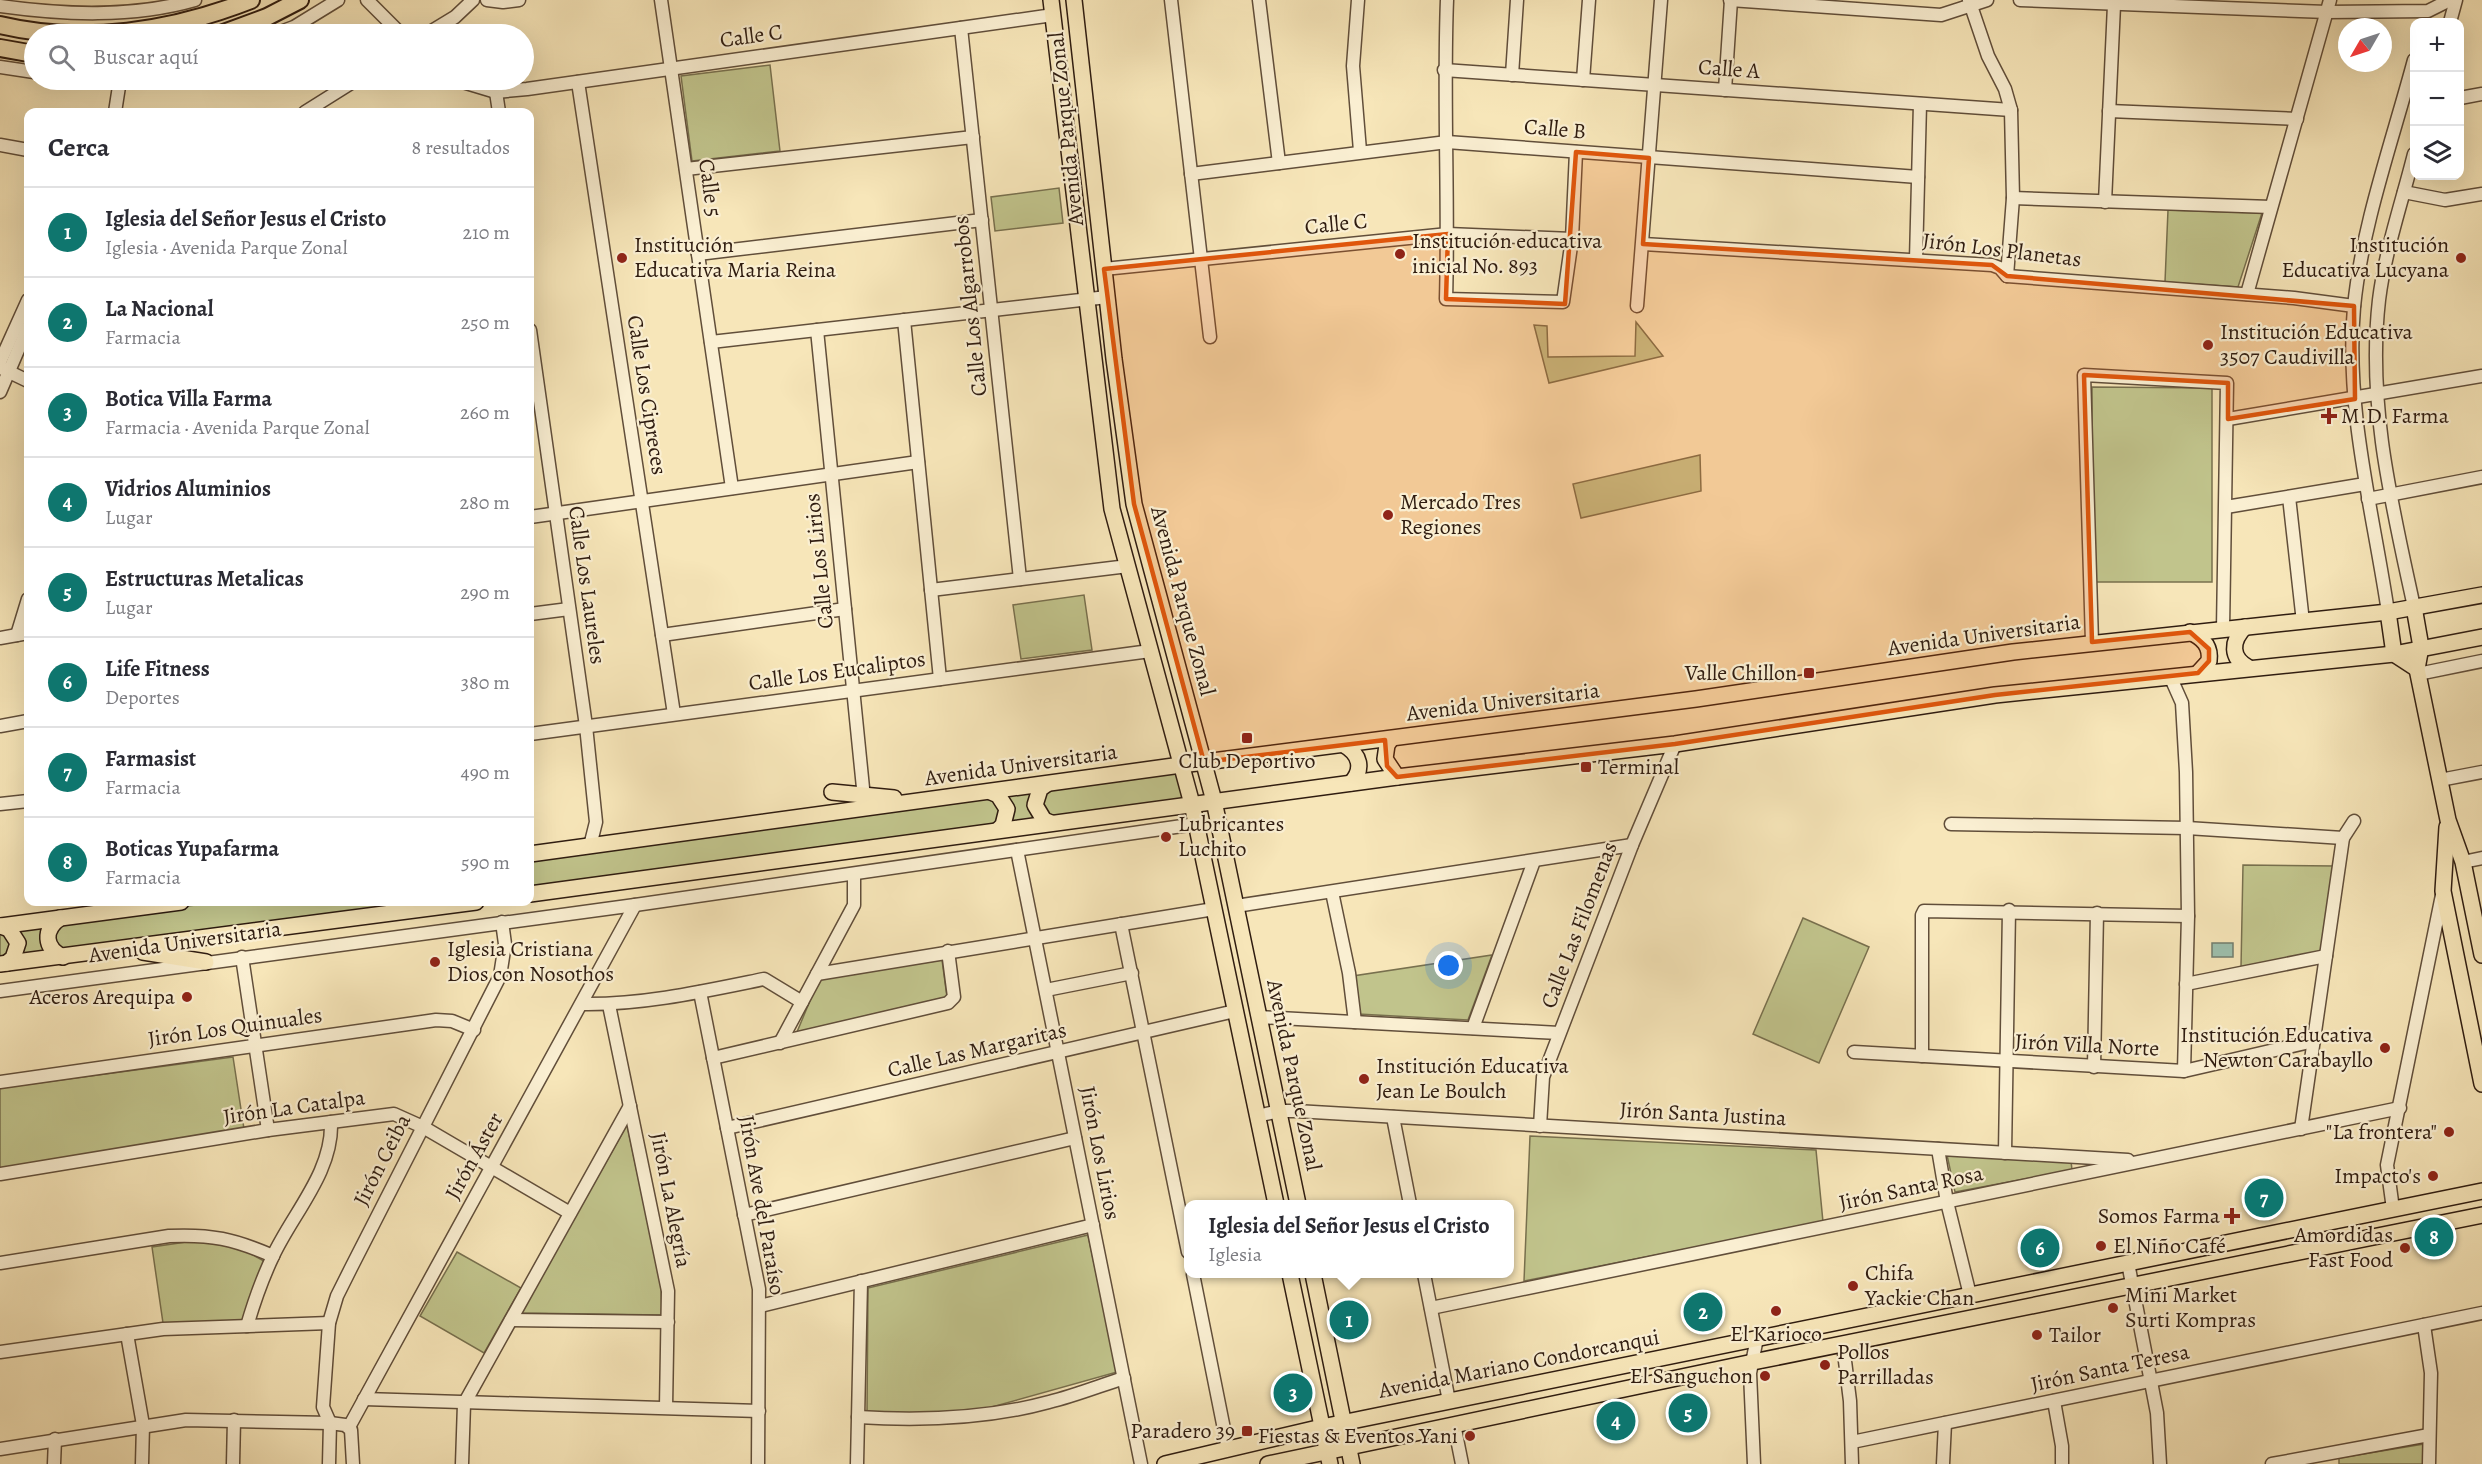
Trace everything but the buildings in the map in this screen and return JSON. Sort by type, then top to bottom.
[{"type":"highway","points":[[179,24],[251,0]]},
{"type":"highway","points":[[248,24],[300,0]]},
{"type":"highway","points":[[0,25],[24,28]]},
{"type":"highway","points":[[0,48],[24,52]]},
{"type":"main road","name":"Avenida Parque Zonal","points":[[1074,0],[1107,297],[1134,504],[1214,801],[1297,1200]]},
{"type":"main road","name":"Avenida Parque Zonal","points":[[1052,8],[1085,300],[1112,509],[1192,804],[1275,1200]]},
{"type":"main road","name":"Avenida Universitaria","points":[[534,853],[1181,765],[1344,746],[1705,698],[2092,642],[2388,612],[2482,595]]},
{"type":"main road","points":[[2414,607],[2421,648],[2418,672],[2448,820],[2463,861],[2481,946]]},
{"type":"main road","points":[[2388,612],[2394,654],[2418,672]]},
{"type":"main road","points":[[2245,627],[2235,640],[2234,648],[2237,660],[2249,668]]},
{"type":"main road","points":[[2190,632],[2201,638],[2209,649],[2209,661],[2198,673]]},
{"type":"main road","points":[[534,893],[1396,777],[1675,744],[1995,694],[2394,654],[2482,637]]},
{"type":"main road","points":[[1391,739],[1385,759],[1396,777]]},
{"type":"main road","points":[[1344,746],[1351,749],[1359,762],[1357,777],[1352,783]]},
{"type":"main road","points":[[1047,784],[1040,789],[1035,805],[1044,820],[1052,823]]},
{"type":"main road","points":[[832,792],[921,801]]},
{"type":"main road","points":[[991,792],[1004,801],[1006,809],[1003,825],[998,830]]},
{"type":"main road","points":[[2448,820],[2443,891],[2482,1084]]},
{"type":"main road","name":"Avenida Universitaria","points":[[1,926],[60,918],[115,906]]},
{"type":"main road","name":"Avenida Universitaria","points":[[3,964],[446,906]]},
{"type":"main road","points":[[60,918],[48,930],[47,938],[55,953],[63,957]]},
{"type":"main road","points":[[1,926],[9,929],[18,943],[14,958],[3,964]]},
{"type":"main road","points":[[126,949],[206,962]]},
{"type":"main road","name":"Avenida Mariano Condorcanqui","points":[[1165,1464],[1322,1426],[2482,1191]]},
{"type":"main road","name":"Avenida Mariano Condorcanqui","points":[[1268,1464],[1329,1457],[1349,1446],[1434,1428],[2482,1215]]},
{"type":"main road","points":[[1291,1278],[1329,1457]]},
{"type":"main road","points":[[1314,1278],[1352,1464]]},
{"type":"main road","points":[[1430,1405],[1434,1428]]},
{"type":"street","points":[[0,6],[42,12],[90,13],[141,10],[195,0]]},
{"type":"street","points":[[299,24],[338,0]]},
{"type":"street","points":[[367,0],[391,24]]},
{"type":"street","points":[[443,24],[455,17],[473,0]]},
{"type":"street","points":[[488,0],[503,2],[519,0]]},
{"type":"street","name":"Calle 5","points":[[661,0],[732,488]]},
{"type":"street","points":[[1171,0],[1209,337]]},
{"type":"street","points":[[1259,0],[1279,163]]},
{"type":"street","points":[[1358,0],[1353,66],[1360,151]]},
{"type":"street","points":[[1448,0],[1444,70],[1448,234],[1446,299],[1559,304],[1566,298],[1572,239],[1576,152]]},
{"type":"street","points":[[1512,75],[1517,0]]},
{"type":"street","points":[[1583,80],[1589,0]]},
{"type":"street","points":[[1637,306],[1661,0]]},
{"type":"street","points":[[1725,90],[1731,0],[1941,15],[1970,3],[1987,0]]},
{"type":"street","points":[[2020,0],[2114,5],[2328,6],[2428,11],[2450,0]]},
{"type":"street","points":[[2451,18],[2456,0]]},
{"type":"street","points":[[1970,3],[1988,56],[2005,89],[2011,110],[2013,198],[2007,276]]},
{"type":"street","points":[[2105,202],[2114,5]]},
{"type":"street","points":[[2247,294],[2328,6]]},
{"type":"street","name":"Calle C","points":[[534,87],[962,28],[1052,8]]},
{"type":"street","name":"Calle Los Algarrobos","points":[[962,28],[1020,579]]},
{"type":"street","points":[[0,66],[24,70]]},
{"type":"street","name":"Calle A","points":[[1444,70],[2011,110]]},
{"type":"street","points":[[2388,612],[2365,484],[2355,399],[2354,306],[2371,220],[2412,72]]},
{"type":"street","name":"Calle Los Cipreces","points":[[578,82],[674,714]]},
{"type":"street","points":[[116,108],[118,90]]},
{"type":"street","points":[[311,108],[340,90]]},
{"type":"street","name":"Calle C","points":[[489,90],[496,92],[512,90]]},
{"type":"street","points":[[496,92],[498,108]]},
{"type":"street","points":[[2464,97],[2482,94]]},
{"type":"street","points":[[1916,260],[1920,104]]},
{"type":"street","points":[[2109,111],[2296,119]]},
{"type":"street","points":[[686,169],[973,137]]},
{"type":"street","name":"Calle B","points":[[1191,174],[1360,151],[1447,142],[1918,177]]},
{"type":"street","points":[[0,146],[24,149]]},
{"type":"street","points":[[2410,171],[2380,297],[2376,348],[2377,395],[2384,466],[2414,607]]},
{"type":"street","points":[[2404,192],[2445,201],[2482,194]]},
{"type":"street","points":[[2013,198],[2271,207]]},
{"type":"street","points":[[698,254],[982,220]]},
{"type":"street","name":"Calle C","points":[[1104,270],[1448,234],[1572,239]]},
{"type":"street","name":"Jirón Los Planetas","points":[[1643,244],[1992,266],[2000,268],[2007,276],[2247,294],[2354,306]]},
{"type":"street","points":[[711,342],[1107,297]]},
{"type":"street","points":[[0,392],[3,367],[24,311]]},
{"type":"street","points":[[904,320],[940,679]]},
{"type":"street","name":"Calle Los Lirios","points":[[817,330],[863,788]]},
{"type":"street","points":[[3,367],[24,333]]},
{"type":"street","points":[[3,367],[24,379]]},
{"type":"street","points":[[2092,642],[2084,375],[2227,383],[2223,629]]},
{"type":"street","points":[[2228,419],[2482,376]]},
{"type":"street","name":"Calle Los Laureles","points":[[534,391],[536,419],[556,513],[586,726],[596,822],[590,846]]},
{"type":"street","points":[[534,516],[918,462]]},
{"type":"street","points":[[2363,469],[2384,466]]},
{"type":"street","points":[[2368,499],[2482,477]]},
{"type":"street","points":[[2226,507],[2365,484]]},
{"type":"street","points":[[2289,497],[2303,622]]},
{"type":"street","points":[[931,590],[1128,566]]},
{"type":"street","points":[[534,613],[569,609]]},
{"type":"street","points":[[662,635],[845,609]]},
{"type":"street","points":[[0,638],[23,634]]},
{"type":"street","name":"Calle Los Eucaliptos","points":[[534,733],[1150,651]]},
{"type":"street","points":[[2418,672],[2482,661]]},
{"type":"street","points":[[2170,676],[2182,703],[2187,828],[2188,916],[2184,1071]]},
{"type":"street","points":[[0,726],[24,722]]},
{"type":"street","name":"Calle Las Filomenas","points":[[1540,1126],[1543,1077],[1632,845],[1675,744]]},
{"type":"street","points":[[2440,780],[2482,772]]},
{"type":"street","points":[[0,804],[24,801]]},
{"type":"street","points":[[2301,1129],[2343,838],[2354,821]]},
{"type":"street","name":"Avenida Universitaria","points":[[0,991],[635,905],[1196,824]]},
{"type":"street","points":[[1951,824],[2187,828],[2343,838]]},
{"type":"street","points":[[1236,906],[1632,845]]},
{"type":"street","name":"Jirón Los Lirios","points":[[1017,849],[1141,1464]]},
{"type":"street","points":[[2463,861],[2482,858]]},
{"type":"street","points":[[1473,1028],[1534,861]]},
{"type":"street","points":[[780,1043],[854,905],[854,874]]},
{"type":"street","points":[[2393,1209],[2387,1165],[2443,891]]},
{"type":"street","points":[[1332,892],[1349,973],[1356,1022]]},
{"type":"street","name":"Jirón Áster","points":[[349,1427],[635,905]]},
{"type":"street","points":[[817,974],[1214,909]]},
{"type":"street","points":[[1922,1056],[1922,915],[1924,911],[1930,909],[2009,910],[2188,916]]},
{"type":"street","points":[[2005,1153],[2009,910]]},
{"type":"street","points":[[2094,1067],[2097,913]]},
{"type":"street","name":"Jirón Ceiba","points":[[329,1464],[330,1423],[323,1407],[329,1323],[343,1283],[500,976],[505,944],[502,922]]},
{"type":"street","points":[[1121,924],[1184,1231]]},
{"type":"street","points":[[713,1058],[948,1003],[954,997],[948,951]]},
{"type":"street","points":[[2186,984],[2326,956]]},
{"type":"street","points":[[242,957],[268,1130]]},
{"type":"street","points":[[1046,990],[1132,974]]},
{"type":"street","points":[[582,1004],[609,1005],[700,992],[764,979],[802,1002]]},
{"type":"street","name":"Jirón Ave del Paraíso","points":[[700,992],[760,1306],[758,1464]]},
{"type":"street","name":"Jirón La Alegría","points":[[609,1005],[668,1291],[666,1407]]},
{"type":"street","name":"Calle Las Margaritas","points":[[727,1128],[1235,1011]]},
{"type":"street","points":[[1259,1017],[1559,1033]]},
{"type":"street","name":"Jirón Los Quinuales","points":[[0,1082],[436,1020],[452,1021],[474,1030]]},
{"type":"street","name":"Jirón Villa Norte","points":[[1854,1052],[2184,1071],[2314,1041]]},
{"type":"street","points":[[462,1464],[464,1404],[630,1106]]},
{"type":"street","name":"Jirón Santa Rosa","points":[[1431,1308],[2400,1108]]},
{"type":"street","name":"Jirón Santa Justina","points":[[1257,1116],[1279,1111],[2147,1161]]},
{"type":"street","name":"Jirón La Catalpa","points":[[0,1174],[268,1130],[394,1114],[423,1127],[570,1213]]},
{"type":"street","points":[[1393,1117],[1409,1200]]},
{"type":"street","points":[[247,1326],[254,1301],[273,1256],[326,1160],[332,1137],[331,1122]]},
{"type":"street","points":[[744,1215],[1075,1138]]},
{"type":"street","points":[[1938,1149],[1947,1202],[1970,1295]]},
{"type":"street","points":[[760,1306],[1093,1225]]},
{"type":"street","points":[[0,1263],[169,1236],[197,1234],[239,1241],[273,1256]]},
{"type":"street","points":[[2128,1263],[2159,1432],[2160,1464]]},
{"type":"street","points":[[1194,1278],[1228,1449]]},
{"type":"street","points":[[1425,1278],[1449,1401]]},
{"type":"street","points":[[857,1464],[861,1281]]},
{"type":"street","name":"Jirón Santa Teresa","points":[[1852,1442],[2482,1313]]},
{"type":"street","points":[[511,1320],[668,1322]]},
{"type":"street","points":[[0,1352],[164,1329],[329,1323]]},
{"type":"street","points":[[2424,1325],[2431,1373],[2429,1464]]},
{"type":"street","points":[[127,1334],[143,1425],[142,1464]]},
{"type":"street","points":[[1754,1464],[1750,1373],[1757,1338]]},
{"type":"street","points":[[1843,1345],[1851,1401],[1852,1464]]},
{"type":"street","points":[[858,1417],[919,1419],[980,1415],[1050,1402],[1124,1378]]},
{"type":"street","points":[[364,1400],[759,1411]]},
{"type":"street","points":[[2054,1401],[2062,1446],[2061,1464]]},
{"type":"street","points":[[0,1449],[186,1420],[330,1423],[349,1427],[353,1440],[353,1464]]},
{"type":"street","points":[[233,1464],[234,1420]]},
{"type":"street","points":[[1943,1464],[1945,1423]]},
{"type":"street","points":[[1454,1424],[1462,1464]]},
{"type":"street","points":[[2272,1464],[2334,1458],[2430,1435]]},
{"type":"street","points":[[54,1464],[55,1439]]},
{"type":"highlighted area","points":[[1576,152],[1649,158],[1643,244],[1992,265],[2007,276],[2354,306],[2355,399],[2228,419],[2228,383],[2084,375],[2092,642],[2190,632],[2209,649],[2209,661],[2198,673],[1995,695],[1675,744],[1397,777],[1387,766],[1385,740],[1204,762],[1134,504],[1104,269],[1448,234],[1446,299],[1565,304]]},
{"type":"green space","points":[[770,65],[780,151],[692,161],[681,76]]},
{"type":"green space","points":[[1059,188],[1063,223],[995,231],[991,197]]},
{"type":"green space","points":[[2168,210],[2262,213],[2238,287],[2165,282]]},
{"type":"green space","points":[[1636,322],[1663,356],[1549,383],[1534,325],[1547,326],[1548,357],[1635,356]]},
{"type":"green space","points":[[2092,387],[2212,388],[2212,582],[2092,582]]},
{"type":"green space","points":[[1700,455],[1701,491],[1581,518],[1573,484]]},
{"type":"green space","points":[[1084,595],[1092,650],[1021,659],[1013,605]]},
{"type":"green space","points":[[1177,771],[1183,800],[534,888],[534,858]]},
{"type":"green space","points":[[2243,865],[2335,866],[2321,952],[2241,967]]},
{"type":"green space","points":[[188,906],[404,906],[0,959],[0,930]]},
{"type":"green space","points":[[1803,918],[1869,947],[1819,1063],[1753,1034]]},
{"type":"green space","points":[[1492,955],[1468,1020],[1358,1014],[1353,976]]},
{"type":"green space","points":[[942,960],[947,997],[797,1032],[819,979]]},
{"type":"green space","points":[[233,1057],[244,1129],[0,1168],[0,1088]]},
{"type":"green space","points":[[627,1125],[661,1284],[662,1315],[521,1313]]},
{"type":"green space","points":[[1530,1136],[1816,1150],[1823,1222],[1524,1281]]},
{"type":"green space","points":[[1947,1155],[2071,1161],[2072,1170],[1955,1192]]},
{"type":"green space","points":[[1088,1235],[1117,1372],[981,1410],[896,1414],[867,1412],[868,1288]]},
{"type":"green space","points":[[193,1241],[238,1247],[264,1261],[245,1321],[163,1323],[152,1247]]},
{"type":"green space","points":[[457,1252],[521,1288],[484,1353],[420,1316]]},
{"type":"green space","points":[[2424,1444],[2424,1464],[2339,1464],[2339,1458]]},
{"type":"shaded area","points":[[2212,943],[2233,943],[2233,957],[2212,957]]},
{"type":"place","name":"Institución educativa inicial No. 893","points":[[1400,254]]},
{"type":"place","name":"Institución Educativa Maria Reina","points":[[622,258]]},
{"type":"place","name":"Institución Educativa Lucyana","points":[[2461,258]]},
{"type":"place","name":"Institución Educativa 3507 Caudivilla","points":[[2208,345]]},
{"type":"place","name":"M.D. Farma","points":[[2329,416]]},
{"type":"place","name":"Mercado Tres Regiones","points":[[1388,515]]},
{"type":"place","name":"Valle Chillon","points":[[1809,673]]},
{"type":"place","name":"Club Deportivo","points":[[1247,738]]},
{"type":"place","name":"Terminal","points":[[1586,767]]},
{"type":"place","name":"Lubricantes Luchito","points":[[1166,837]]},
{"type":"place","name":"Iglesia Cristiana Dios con Nosothos","points":[[435,962]]},
{"type":"place","name":"Aceros Arequipa","points":[[187,997]]},
{"type":"place","name":"Institución Educativa Newton Carabayllo","points":[[2385,1048]]},
{"type":"place","name":"Institución Educativa Jean Le Boulch","points":[[1364,1079]]},
{"type":"place","name":"\"La frontera\"","points":[[2449,1132]]},
{"type":"place","name":"Impacto's","points":[[2433,1176]]},
{"type":"place","name":"Farmasist","points":[[2264,1198]]},
{"type":"place","name":"Somos Farma","points":[[2232,1216]]},
{"type":"place","name":"Boticas Yupafarma","points":[[2434,1237]]},
{"type":"place","name":"El Niño Café","points":[[2101,1246]]},
{"type":"place","name":"Life Fitness","points":[[2040,1248]]},
{"type":"place","name":"Amordidas Fast Food","points":[[2405,1248]]},
{"type":"place","name":"Chifa Yackie Chan","points":[[1853,1286]]},
{"type":"place","name":"Mini Market Surti Kompras","points":[[2113,1308]]},
{"type":"place","name":"El Karioco","points":[[1776,1311]]},
{"type":"place","name":"La Nacional","points":[[1703,1312]]},
{"type":"place","name":"Iglesia del Señor Jesus el Cristo","points":[[1349,1320]]},
{"type":"place","name":"Tailor","points":[[2037,1335]]},
{"type":"place","name":"Pollos Parrilladas","points":[[1825,1365]]},
{"type":"place","name":"El Sanguchon","points":[[1765,1376]]},
{"type":"place","name":"Botica Villa Farma","points":[[1293,1393]]},
{"type":"place","name":"Estructuras Metalicas","points":[[1688,1413]]},
{"type":"place","name":"Vidrios Aluminios","points":[[1616,1421]]},
{"type":"place","name":"Paradero 39","points":[[1247,1431]]},
{"type":"place","name":"Fiestas & Eventos Yani","points":[[1470,1436]]}]
